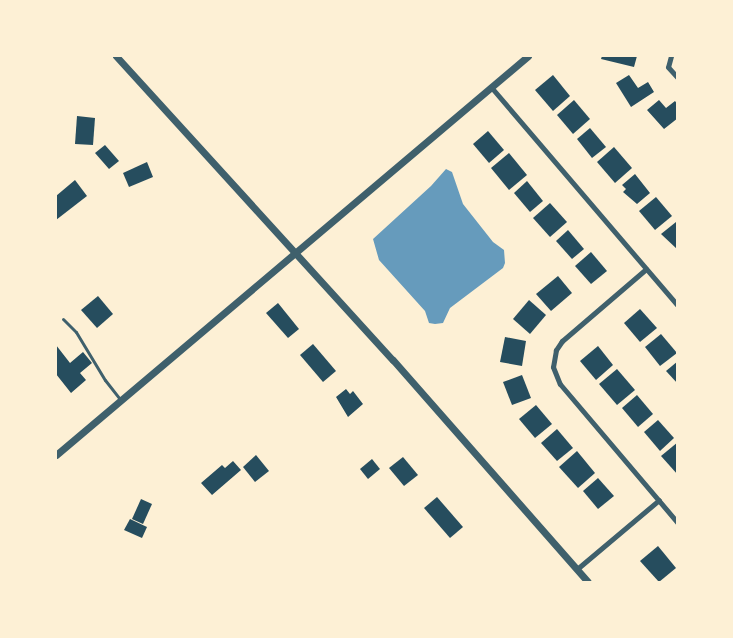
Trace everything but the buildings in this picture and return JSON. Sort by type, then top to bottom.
[{"type":"street","points":[[116,56],[295,252],[588,582]]},
{"type":"street","points":[[56,455],[528,56]]},
{"type":"street","points":[[670,56],[668,67],[678,78]]},
{"type":"street","points":[[491,87],[678,306]]},
{"type":"street","points":[[646,269],[562,341],[556,350],[553,367],[560,384],[678,523]]},
{"type":"street","points":[[577,569],[658,500]]},
{"type":"lane","points":[[63,319],[76,332],[105,381],[121,400]]},
{"type":"water","points":[[446,169],[452,172],[463,204],[493,242],[504,250],[505,263],[503,268],[450,308],[443,323],[435,324],[429,323],[425,311],[379,260],[373,239],[431,186]]}]
